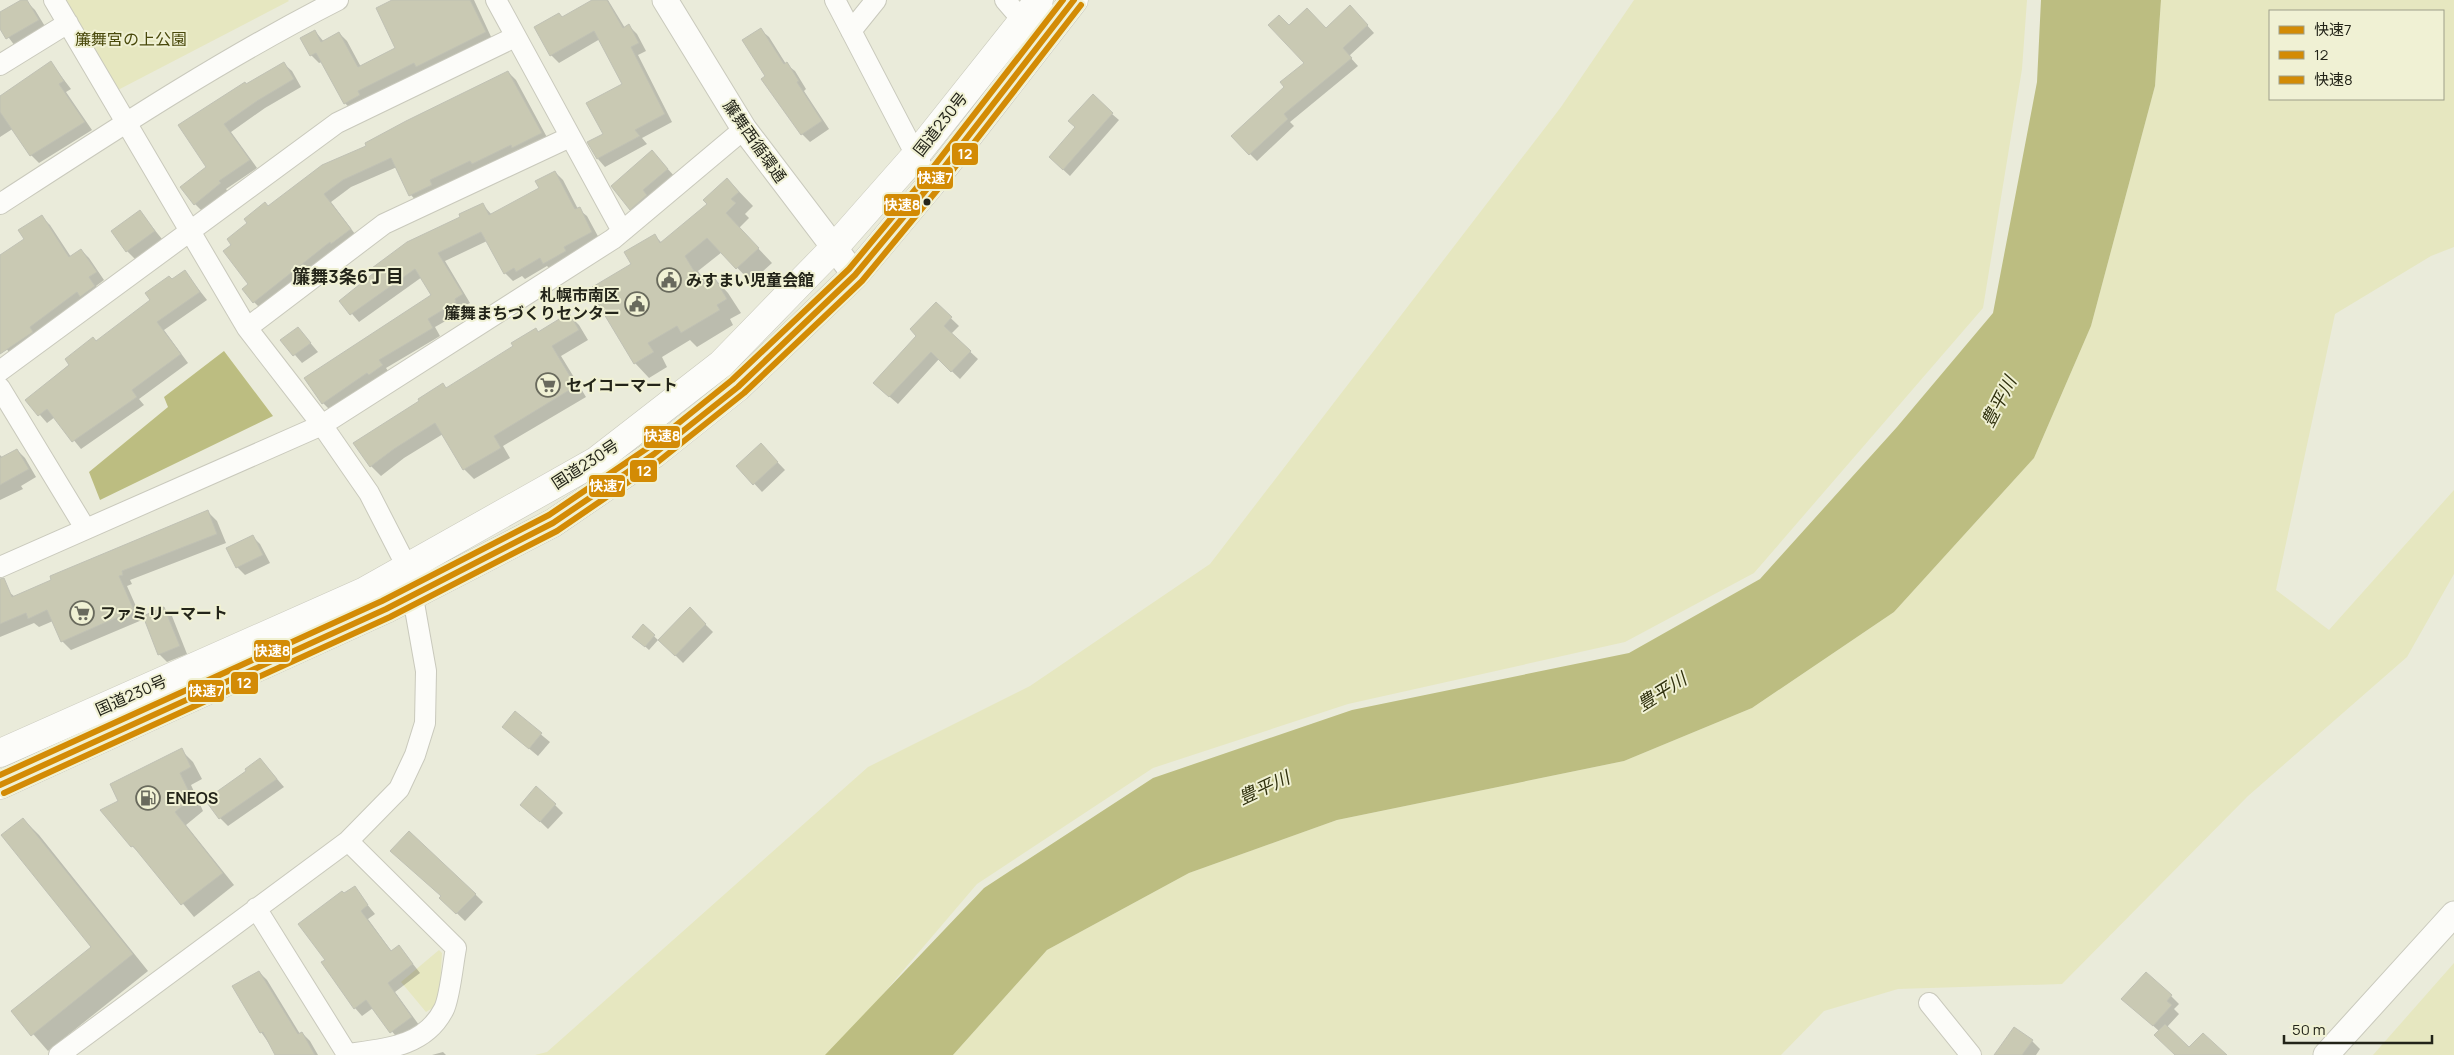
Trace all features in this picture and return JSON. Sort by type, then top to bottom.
[{"type":"highway","name":"国道230号","points":[[8,782],[414,595],[553,523],[654,454],[738,386],[855,275],[931,184],[1074,0]]},
{"type":"highway","name":"国道230号","points":[[1,748],[365,591],[596,461],[721,364],[834,249],[915,156],[1031,10]]},
{"type":"street","points":[[54,0],[127,121],[190,233],[247,328],[322,425],[369,493],[408,568],[426,671],[425,723],[415,755],[399,789],[348,841],[59,1055]]},
{"type":"street","points":[[0,204],[127,121],[238,53],[338,0]]},
{"type":"street","points":[[496,0],[622,231]]},
{"type":"street","name":"簾舞西循環通","points":[[665,0],[744,129],[855,275]]},
{"type":"street","points":[[835,0],[931,184]]},
{"type":"street","points":[[851,31],[876,0]]},
{"type":"street","points":[[1005,0],[1031,10],[1041,42]]},
{"type":"street","points":[[0,65],[68,23]]},
{"type":"street","points":[[0,371],[337,123],[515,37]]},
{"type":"street","points":[[0,567],[322,425],[622,231],[744,129]]},
{"type":"street","points":[[247,328],[384,224],[570,137]]},
{"type":"street","points":[[0,388],[85,528]]},
{"type":"street","points":[[1,748],[8,782]]},
{"type":"street","points":[[256,908],[347,1054],[396,1048],[427,1032],[445,1008],[456,948],[348,841]]},
{"type":"street","points":[[2326,1055],[2454,914]]},
{"type":"street","points":[[1929,1003],[1971,1055]]},
{"type":"green space","name":"簾舞宮の上公園","points":[[63,0],[288,0],[289,1],[116,91]]},
{"type":"green space","points":[[1634,0],[2027,0],[2022,69],[1983,308],[1754,573],[1625,642],[1348,704],[1153,768],[977,884],[831,1055],[535,1055],[547,1052],[868,767],[1030,686],[1210,564],[1561,107]]},
{"type":"green space","points":[[2161,0],[2454,0],[2454,247],[2431,256],[2335,314],[2276,590],[2329,630],[2454,490],[2454,574],[2407,657],[2248,796],[2062,984],[1898,989],[1824,1011],[1781,1055],[953,1055],[1047,950],[1189,873],[1337,820],[1624,761],[1752,708],[1894,612],[2034,458],[2091,326],[2155,86]]},
{"type":"green space","points":[[439,950],[442,953],[439,1004],[426,1012],[401,982]]},
{"type":"green space","points":[[2454,963],[2454,1055],[2373,1055]]},
{"type":"water","name":"豊平川","points":[[2041,0],[2161,0],[2155,86],[2091,326],[2034,458],[1894,612],[1752,708],[1624,761],[1337,820],[1189,873],[1047,950],[953,1055],[825,1055],[984,888],[1153,778],[1352,710],[1629,653],[1760,579],[1897,427],[1993,313],[2037,82]]},
{"type":"water","points":[[224,351],[273,416],[100,500],[89,472],[168,407],[164,397]]},
{"type":"building","points":[[21,0],[27,0],[39,20],[6,39],[0,29],[0,12]]},
{"type":"building","points":[[392,0],[470,0],[486,32],[416,67],[414,63],[358,91],[360,95],[344,104],[316,53],[310,56],[300,38],[315,30],[321,42],[339,32],[358,67],[395,48],[376,8]]},
{"type":"building","points":[[592,0],[607,0],[623,28],[629,24],[639,43],[631,47],[665,114],[635,130],[640,136],[597,159],[587,142],[603,134],[586,103],[622,84],[594,31],[550,56],[534,27],[559,13],[562,17]]},
{"type":"building","points":[[1350,5],[1368,25],[1343,48],[1352,58],[1284,114],[1288,119],[1249,155],[1231,136],[1284,87],[1280,82],[1304,63],[1268,25],[1279,15],[1289,25],[1307,8],[1326,28]]},
{"type":"building","points":[[761,28],[784,64],[787,62],[799,81],[797,82],[822,121],[801,135],[761,79],[765,76],[742,40]]},
{"type":"building","points":[[51,61],[64,81],[59,84],[85,122],[30,156],[0,112],[0,96]]},
{"type":"building","points":[[284,62],[294,79],[257,101],[224,124],[250,160],[219,181],[221,183],[194,205],[180,187],[206,167],[178,125],[245,82],[246,84]]},
{"type":"building","points":[[508,71],[542,133],[512,148],[511,145],[472,164],[470,161],[430,180],[432,185],[409,196],[391,158],[343,180],[324,194],[351,229],[331,244],[330,242],[253,303],[242,289],[248,284],[223,251],[231,245],[227,239],[247,223],[244,219],[265,202],[268,206],[322,165],[366,146],[365,143],[406,121]]},
{"type":"building","points":[[1093,94],[1113,113],[1063,170],[1049,157],[1075,127],[1068,121]]},
{"type":"building","points":[[652,150],[668,169],[643,190],[647,195],[630,210],[611,186]]},
{"type":"building","points":[[555,171],[575,209],[580,207],[592,232],[564,247],[566,251],[543,264],[540,258],[516,272],[514,268],[504,274],[481,232],[438,253],[463,294],[455,299],[456,302],[428,319],[433,328],[379,360],[383,365],[369,375],[367,373],[322,404],[304,378],[431,295],[415,269],[350,315],[339,301],[375,272],[372,268],[407,242],[460,217],[459,214],[483,203],[489,215],[539,188],[535,181]]},
{"type":"building","points":[[727,178],[739,192],[731,199],[736,203],[726,213],[759,248],[736,269],[707,238],[685,256],[702,284],[714,277],[727,299],[717,305],[720,310],[681,333],[677,326],[648,343],[654,352],[634,364],[589,289],[631,264],[624,252],[655,234],[660,243],[707,204],[703,200]]},
{"type":"building","points":[[140,210],[155,231],[126,252],[111,231]]},
{"type":"building","points":[[42,215],[69,257],[81,249],[97,272],[89,277],[95,286],[80,297],[77,292],[30,327],[33,332],[0,354],[0,255],[24,239],[18,230]]},
{"type":"building","points":[[185,270],[200,292],[157,322],[181,354],[132,390],[137,397],[72,442],[47,409],[38,416],[25,400],[69,365],[65,359],[93,337],[96,341],[150,300],[145,293],[169,276],[172,279]]},
{"type":"building","points":[[936,302],[952,317],[944,326],[971,351],[951,372],[931,352],[889,397],[873,383],[916,336],[910,329]]},
{"type":"building","points":[[569,313],[579,330],[552,346],[576,386],[494,436],[501,448],[463,470],[435,423],[370,467],[353,443],[419,401],[418,399],[443,383],[446,388],[513,346],[511,343],[536,328],[538,332]]},
{"type":"building","points":[[298,327],[311,343],[293,356],[280,340]]},
{"type":"building","points":[[761,443],[778,462],[753,485],[736,466]]},
{"type":"building","points":[[17,449],[29,469],[0,485],[0,458]]},
{"type":"building","points":[[208,510],[217,534],[122,571],[123,575],[119,576],[134,610],[61,642],[47,610],[28,619],[26,613],[0,624],[0,579],[4,578],[12,597],[51,580],[50,576]]},
{"type":"building","points":[[253,535],[263,555],[236,568],[226,548]]},
{"type":"building","points":[[164,607],[180,646],[158,655],[143,616]]},
{"type":"building","points":[[690,607],[706,624],[675,656],[658,640]]},
{"type":"building","points":[[643,624],[655,635],[645,647],[632,637]]},
{"type":"building","points":[[515,711],[542,733],[529,749],[502,727]]},
{"type":"building","points":[[182,748],[191,767],[180,773],[192,798],[175,812],[223,873],[181,905],[133,846],[131,847],[100,810],[118,801],[110,784]]},
{"type":"building","points":[[260,758],[277,779],[219,819],[205,800],[246,771],[245,769]]},
{"type":"building","points":[[536,786],[556,804],[540,822],[520,805]]},
{"type":"building","points":[[23,818],[133,954],[31,1036],[11,1011],[91,947],[1,835]]},
{"type":"building","points":[[409,831],[476,894],[456,914],[439,898],[441,896],[390,851]]},
{"type":"building","points":[[355,886],[368,905],[361,911],[391,951],[399,945],[413,964],[388,983],[412,1017],[390,1033],[366,1000],[354,1009],[321,962],[325,960],[298,924],[342,891],[344,893]]},
{"type":"building","points":[[259,971],[298,1034],[302,1032],[315,1055],[275,1055],[263,1032],[260,1033],[232,986]]},
{"type":"building","points":[[2146,972],[2172,995],[2167,1001],[2172,1005],[2153,1026],[2121,999]]},
{"type":"building","points":[[2165,1024],[2189,1047],[2203,1033],[2227,1055],[2175,1055],[2154,1035]]},
{"type":"building","points":[[2014,1027],[2033,1040],[2022,1055],[1994,1055]]},
{"type":"transit line","name":"快速8","points":[[0,775],[382,601],[549,515],[649,447],[732,380],[849,269],[924,179],[1063,0]]},
{"type":"transit line","name":"快速7","points":[[0,785],[386,609],[553,523],[654,454],[738,387],[855,275],[931,184],[1074,0]]},
{"type":"transit line","name":"12","points":[[4,793],[390,617],[557,531],[659,461],[744,393],[862,281],[938,189],[1081,5]]},
{"type":"place","name":"みすまい児童会館","points":[[669,280]]},
{"type":"place","name":"札幌市南区 簾舞まちづくりセンター","points":[[637,304]]},
{"type":"place","name":"セイコーマート","points":[[548,385]]},
{"type":"place","name":"ファミリーマート","points":[[82,613]]},
{"type":"place","name":"ENEOS","points":[[148,798]]},
{"type":"district","name":"簾舞3条6丁目","points":[[348,277]]}]
